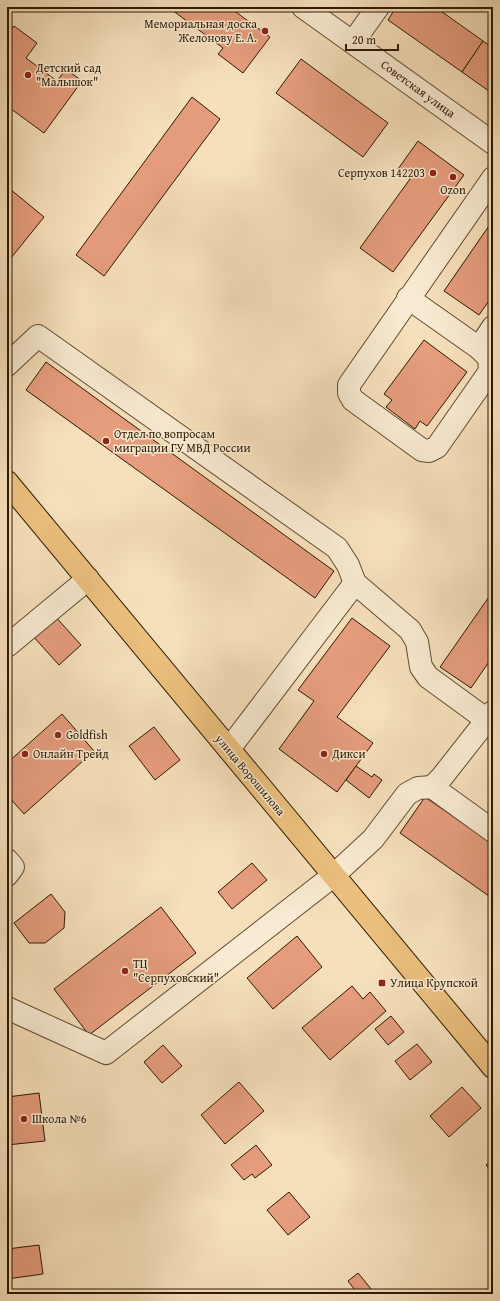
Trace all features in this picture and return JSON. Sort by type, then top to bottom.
[{"type":"main road","name":"улица Ворошилова","points":[[7,482],[493,1068]]},
{"type":"street","name":"Советская улица","points":[[303,7],[493,143]]},
{"type":"street","points":[[353,42],[378,7]]},
{"type":"street","points":[[408,298],[479,348],[489,358],[490,371],[437,447],[429,450],[422,450],[353,400],[349,393],[349,385],[408,298],[493,178]]},
{"type":"street","points":[[479,348],[493,327]]},
{"type":"street","points":[[7,365],[38,336],[337,548],[348,566],[355,583],[410,630],[417,642],[421,667],[428,677],[490,716],[442,777],[432,787]]},
{"type":"street","points":[[7,646],[88,579]]},
{"type":"street","points":[[228,749],[355,583]]},
{"type":"street","points":[[7,1008],[106,1053],[334,875],[373,839],[407,794],[418,788],[432,787],[493,831]]},
{"type":"street","points":[[7,860],[13,867],[7,875]]},
{"type":"building","points":[[168,7],[229,7],[270,37],[243,73],[218,54],[223,48]]},
{"type":"building","points":[[396,7],[440,7],[438,9],[483,41],[462,72],[388,20]]},
{"type":"building","name":"Детский сад \"Малышок\"","points":[[14,26],[37,43],[26,58],[57,81],[66,69],[82,81],[44,133],[7,106],[7,35]]},
{"type":"building","points":[[483,41],[493,48],[493,94],[462,72]]},
{"type":"building","points":[[301,59],[388,123],[363,157],[276,93]]},
{"type":"building","points":[[192,97],[220,119],[104,276],[76,255]]},
{"type":"building","points":[[418,141],[464,175],[393,272],[360,248],[410,179],[398,169]]},
{"type":"building","points":[[10,189],[44,217],[7,263],[7,193]]},
{"type":"building","points":[[493,220],[493,295],[479,315],[444,291]]},
{"type":"building","points":[[424,340],[467,372],[427,426],[420,421],[415,429],[386,407],[392,400],[384,394]]},
{"type":"building","points":[[46,362],[334,571],[315,598],[26,390]]},
{"type":"building","points":[[493,591],[493,656],[471,688],[440,667]]},
{"type":"building","points":[[53,614],[81,645],[59,665],[31,634]]},
{"type":"building","points":[[352,618],[390,646],[337,717],[373,743],[337,792],[279,749],[314,701],[298,690]]},
{"type":"building","points":[[62,714],[94,751],[24,814],[7,795],[7,763]]},
{"type":"building","points":[[154,727],[180,760],[155,780],[129,746]]},
{"type":"building","points":[[356,766],[372,777],[374,774],[382,780],[369,798],[346,780]]},
{"type":"building","points":[[425,797],[493,844],[493,899],[400,833]]},
{"type":"building","points":[[252,863],[267,880],[232,909],[218,892]]},
{"type":"building","points":[[51,894],[65,912],[64,928],[45,943],[29,943],[14,923]]},
{"type":"building","name":"ТЦ \"Серпуховский\"","points":[[161,907],[196,953],[89,1035],[54,989]]},
{"type":"building","points":[[297,936],[322,967],[273,1009],[247,978]]},
{"type":"building","points":[[352,986],[363,999],[370,992],[386,1011],[330,1060],[302,1028]]},
{"type":"building","points":[[391,1016],[404,1032],[388,1045],[375,1029]]},
{"type":"building","points":[[417,1044],[432,1062],[410,1080],[395,1061]]},
{"type":"building","points":[[163,1045],[182,1066],[162,1083],[144,1062]]},
{"type":"building","points":[[239,1082],[264,1111],[225,1144],[201,1115]]},
{"type":"building","points":[[462,1087],[481,1108],[449,1137],[430,1116]]},
{"type":"building","name":"Школа №6","points":[[39,1093],[45,1141],[7,1145],[7,1097]]},
{"type":"building","points":[[256,1145],[272,1165],[255,1178],[252,1174],[244,1180],[231,1165]]},
{"type":"building","points":[[493,1159],[493,1173],[486,1165]]},
{"type":"building","points":[[289,1192],[310,1217],[288,1235],[267,1210]]},
{"type":"building","points":[[39,1245],[43,1274],[7,1279],[7,1249]]},
{"type":"building","points":[[358,1273],[372,1290],[367,1294],[358,1294],[348,1281]]},
{"type":"place","name":"Мемориальная доска Желонову Е. А.","points":[[265,31]]},
{"type":"place","name":"Детский сад \"Малышок\"","points":[[28,75]]},
{"type":"place","name":"Серпухов 142203","points":[[433,173]]},
{"type":"place","name":"Ozon","points":[[453,177]]},
{"type":"place","name":"Отдел по вопросам миграции ГУ МВД России","points":[[106,441]]},
{"type":"place","name":"Goldfish","points":[[58,735]]},
{"type":"place","name":"Онлайн Трейд","points":[[25,754]]},
{"type":"place","name":"Дикси","points":[[324,754]]},
{"type":"place","name":"ТЦ \"Серпуховский\"","points":[[125,971]]},
{"type":"place","name":"Улица Крупской","points":[[382,983]]},
{"type":"place","name":"Школа №6","points":[[24,1119]]}]
